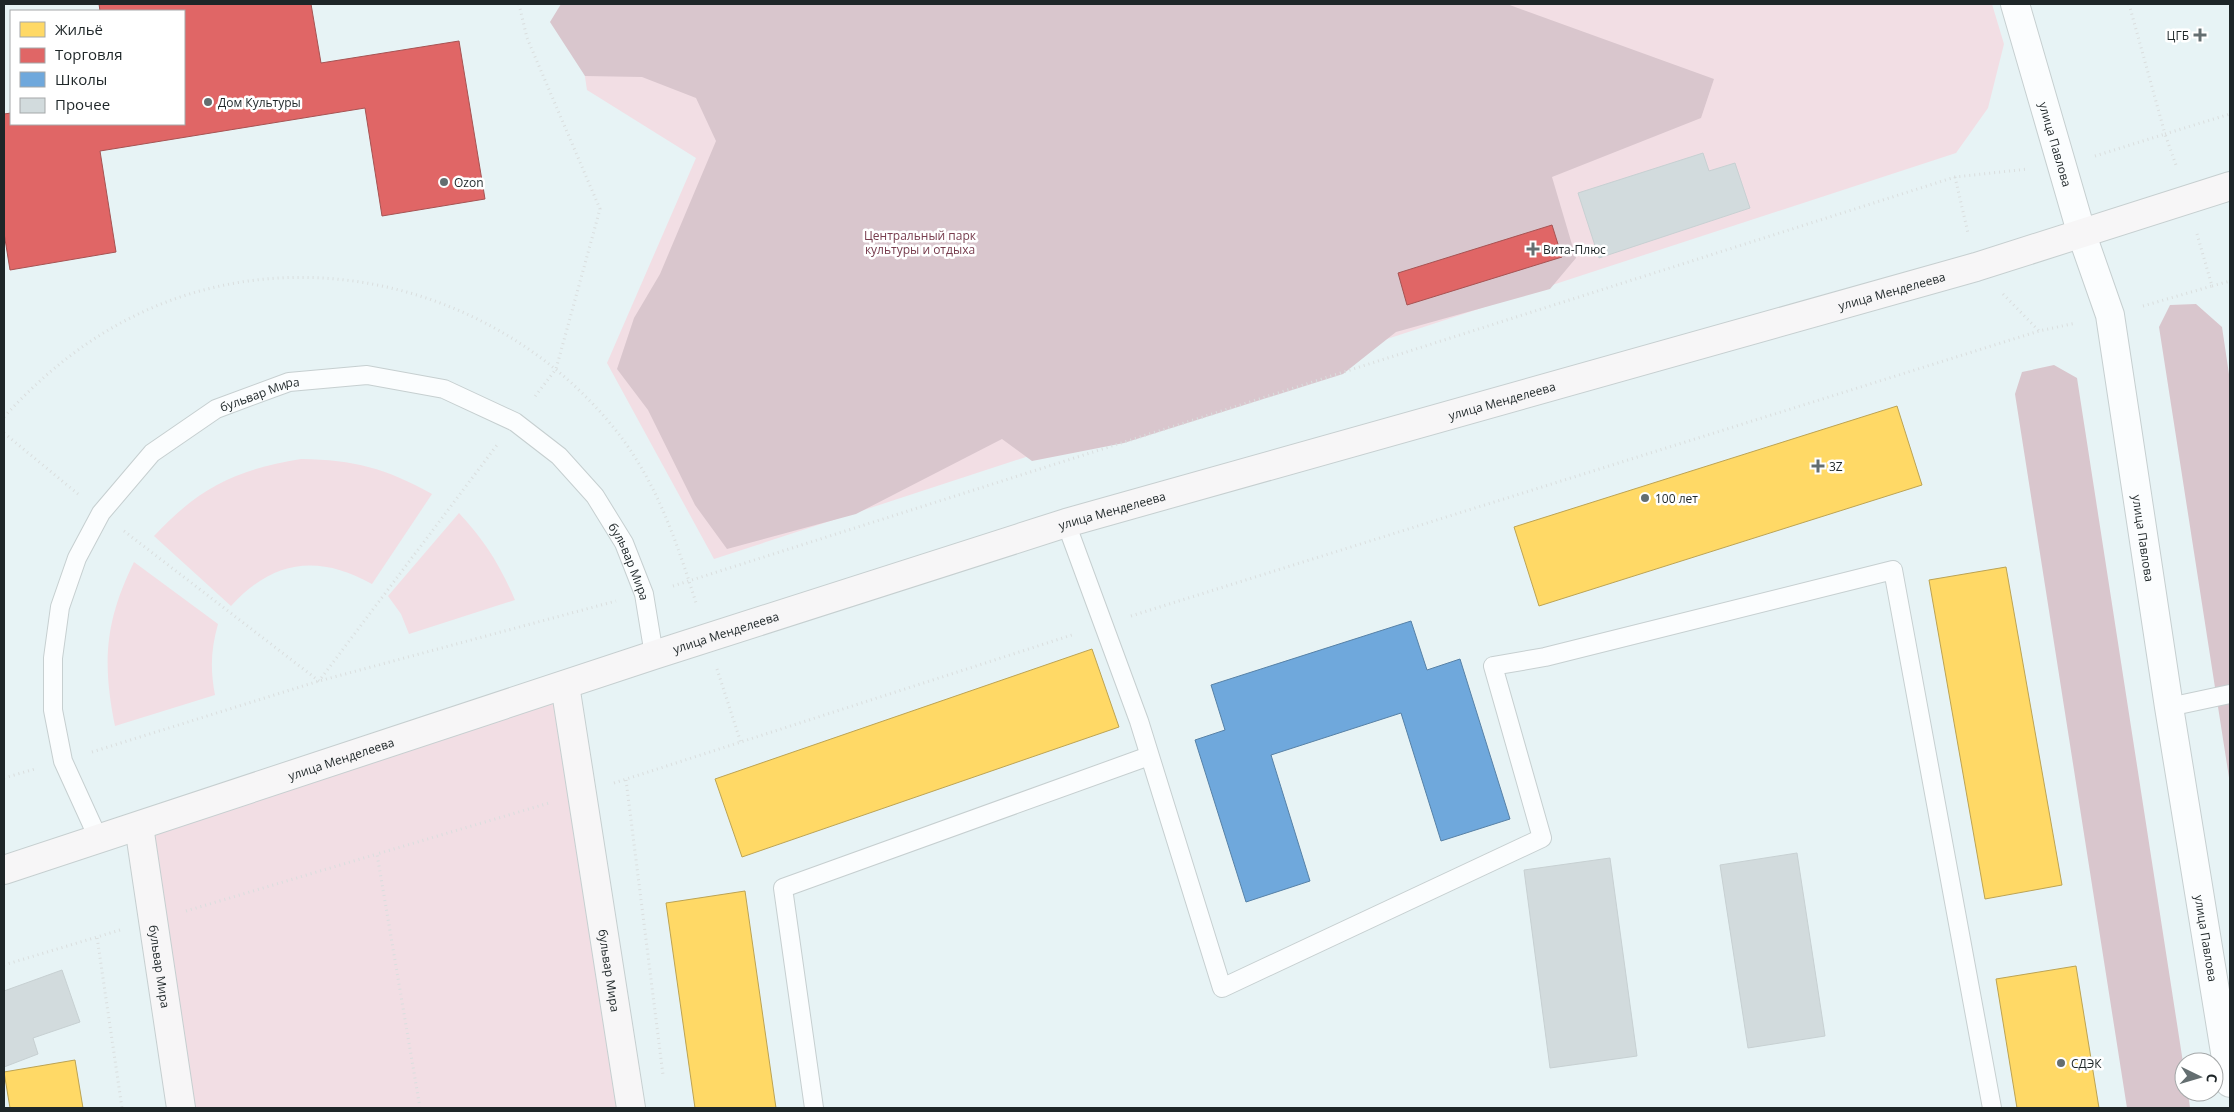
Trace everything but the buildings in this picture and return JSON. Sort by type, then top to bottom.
[{"type":"main road","name":"улица Менделеева","points":[[4,870],[654,655],[1066,524],[1976,267],[2082,235],[2230,186]]},
{"type":"main road","name":"бульвар Мира","points":[[565,685],[631,1108]]},
{"type":"main road","name":"бульвар Мира","points":[[139,826],[181,1108]]},
{"type":"street","name":"улица Павлова","points":[[2015,4],[2064,166],[2082,235],[2110,315],[2230,1083]]},
{"type":"lane","name":"бульвар Мира","points":[[99,840],[64,761],[54,710],[53,658],[60,607],[77,558],[101,513],[152,453],[216,409],[289,382],[367,375],[444,389],[515,422],[559,456],[595,496],[624,543],[644,594],[654,655]]},
{"type":"lane","points":[[1066,524],[1150,756],[1222,988],[1542,838],[1493,666],[1545,657],[1893,570],[1992,1108]]},
{"type":"lane","points":[[2170,707],[2230,694]]},
{"type":"lane","points":[[814,1108],[783,888],[1150,756]]},
{"type":"path","points":[[318,681],[556,368],[600,209],[527,38],[519,4]]},
{"type":"path","points":[[2129,4],[2165,134],[2230,114]]},
{"type":"path","points":[[4,778],[318,681],[644,594],[1955,177]]},
{"type":"path","points":[[2212,286],[2230,281]]},
{"type":"path","points":[[4,965],[626,780],[1104,625],[2039,331]]},
{"type":"path","points":[[4,433],[101,513],[318,681]]},
{"type":"path","points":[[626,780],[664,1079]]},
{"type":"path","points":[[377,854],[420,1108]]},
{"type":"path","points":[[97,937],[122,1108]]},
{"type":"green space","name":"Центральный парк культуры и отдыха","points":[[561,4],[1507,4],[1714,79],[1701,118],[1552,177],[1576,258],[1550,289],[1396,332],[1343,374],[1124,443],[1032,461],[1002,439],[856,514],[727,549],[695,505],[648,410],[617,369],[634,318],[660,274],[716,141],[696,98],[642,77],[585,76],[550,22]]},
{"type":"green space","name":"Центральный парк культуры и отдыха","points":[[574,4],[1992,4],[2004,44],[1988,108],[1956,153],[714,559],[607,363],[696,158],[587,90]]},
{"type":"green space","points":[[2196,304],[2222,327],[2230,381],[2230,784],[2159,327],[2170,305]]},
{"type":"green space","points":[[2054,365],[2077,378],[2181,1052],[2174,1052],[2174,1102],[2189,1102],[2190,1108],[2127,1108],[2015,394],[2022,372]]},
{"type":"green space","points":[[301,459],[338,461],[369,467],[399,478],[432,494],[372,584],[352,574],[333,568],[297,566],[263,579],[231,606],[154,536],[187,505],[220,483],[257,469]]},
{"type":"green space","points":[[459,513],[477,533],[491,554],[515,600],[409,634],[401,614],[388,596]]},
{"type":"green space","points":[[134,562],[218,624],[212,659],[215,695],[115,726],[108,682],[109,642],[117,604]]},
{"type":"green space","points":[[565,685],[631,1108],[181,1108],[139,826]]},
{"type":"place","name":"ЦГБ","points":[[2200,35]]},
{"type":"place","name":"Дом Культуры","points":[[208,102]]},
{"type":"place","name":"Ozon","points":[[444,182]]},
{"type":"place","name":"Вита-Плюс","points":[[1533,249]]},
{"type":"place","name":"3Z","points":[[1818,466]]},
{"type":"place","name":"100 лет","points":[[1645,498]]},
{"type":"place","name":"СДЭК","points":[[2061,1063]]}]
